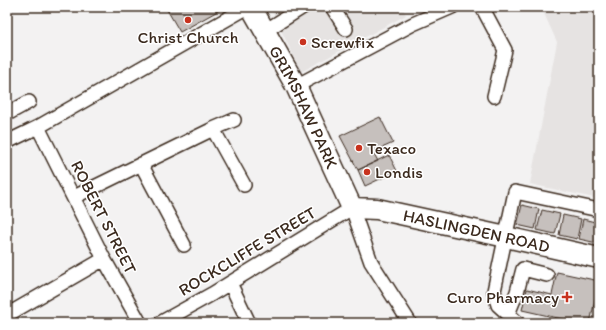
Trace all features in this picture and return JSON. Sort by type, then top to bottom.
[{"type":"highway","name":"GRIMSHAW PARK","points":[[251,7],[296,86],[352,208]]},
{"type":"highway","name":"HASLINGDEN ROAD","points":[[352,208],[377,210],[599,258]]},
{"type":"street","points":[[7,142],[38,127],[248,7]]},
{"type":"street","points":[[264,31],[303,7]]},
{"type":"street","points":[[332,7],[346,29]]},
{"type":"street","points":[[296,86],[413,24],[452,7]]},
{"type":"street","points":[[482,7],[504,50],[494,96]]},
{"type":"street","points":[[7,114],[29,102]]},
{"type":"street","points":[[74,197],[234,120]]},
{"type":"street","name":"ROBERT STREET","points":[[38,127],[104,259],[140,323]]},
{"type":"street","points":[[214,129],[244,185]]},
{"type":"street","points":[[141,164],[184,245]]},
{"type":"street","points":[[518,323],[498,305],[494,291],[515,192],[599,210]]},
{"type":"street","points":[[352,208],[371,262],[410,323]]},
{"type":"street","name":"ROCKCLIFFE STREET","points":[[160,323],[230,283],[352,208]]},
{"type":"street","points":[[9,309],[104,259]]},
{"type":"street","points":[[508,314],[517,292],[523,269],[547,275]]},
{"type":"street","points":[[230,283],[249,323]]},
{"type":"shaded area","points":[[270,7],[402,7],[406,15],[301,72]]},
{"type":"shaded area","points":[[541,7],[599,7],[599,199],[530,184],[557,42]]},
{"type":"building","name":"Christ Church","points":[[225,7],[180,32],[166,8]]},
{"type":"building","points":[[380,117],[393,143],[373,152],[378,161],[358,170],[340,136]]},
{"type":"building","points":[[389,155],[397,171],[365,186],[358,170]]},
{"type":"building","points":[[522,205],[539,209],[535,229],[517,225]]},
{"type":"building","points":[[542,210],[560,214],[555,234],[537,230]]},
{"type":"building","points":[[563,215],[581,219],[577,239],[559,235]]},
{"type":"building","points":[[583,219],[599,223],[597,243],[579,239]]},
{"type":"building","points":[[557,272],[599,281],[590,323],[580,323],[522,310],[527,289],[552,295]]},
{"type":"place","name":"Christ Church","points":[[188,20]]},
{"type":"place","name":"Screwfix","points":[[303,42]]},
{"type":"place","name":"Texaco","points":[[359,148]]},
{"type":"place","name":"Londis","points":[[367,172]]},
{"type":"place","name":"Curo Pharmacy","points":[[567,297]]}]
